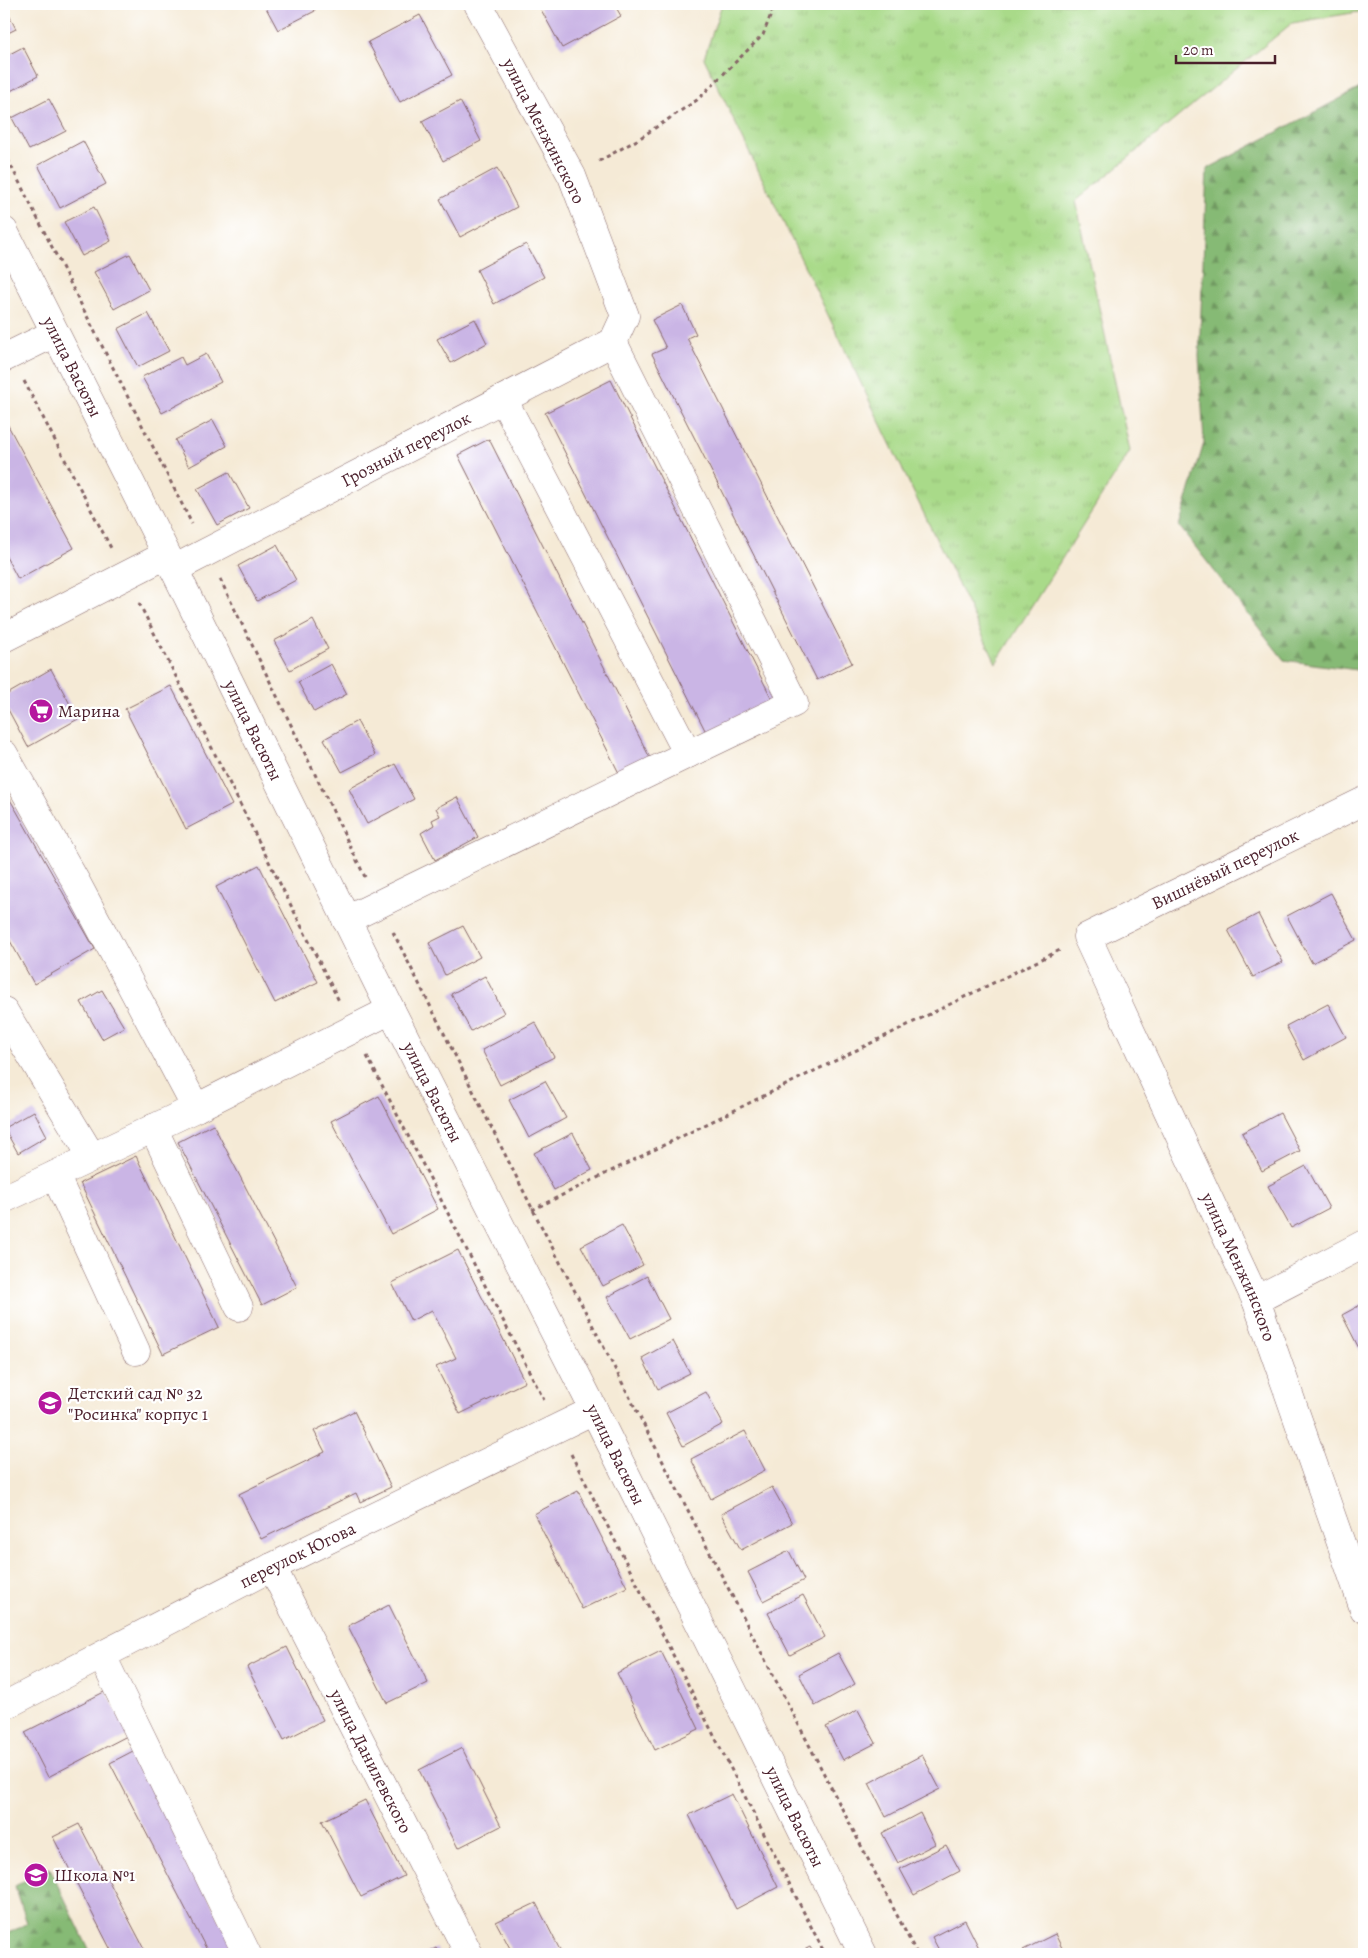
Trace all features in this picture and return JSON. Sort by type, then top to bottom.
[{"type":"street","name":"улица Менжинского","points":[[478,4],[572,176],[625,316],[613,342]]},
{"type":"street","name":"улица Васюты","points":[[4,231],[391,1010],[594,1410],[863,1954]]},
{"type":"street","points":[[7,357],[55,333]]},
{"type":"street","name":"Грозный переулок","points":[[7,630],[125,576],[207,552],[613,342]]},
{"type":"street","points":[[346,920],[794,704],[613,342]]},
{"type":"street","points":[[503,399],[688,754]]},
{"type":"street","points":[[4,754],[75,880],[196,1108]]},
{"type":"street","name":"Вишнёвый переулок","points":[[1087,937],[1364,801]]},
{"type":"street","name":"улица Менжинского","points":[[1087,937],[1256,1300],[1364,1609]]},
{"type":"street","points":[[4,1199],[196,1108],[391,1010]]},
{"type":"street","points":[[4,1011],[92,1157]]},
{"type":"street","points":[[153,1128],[240,1307]]},
{"type":"street","points":[[55,1175],[136,1351]]},
{"type":"street","points":[[1256,1300],[1364,1244]]},
{"type":"street","name":"переулок Югова","points":[[4,1706],[272,1567],[594,1410]]},
{"type":"street","name":"улица Данилевского","points":[[272,1567],[469,1954]]},
{"type":"street","points":[[102,1656],[247,1954]]},
{"type":"path","points":[[572,176],[637,140],[697,100],[763,35],[775,4]]},
{"type":"path","points":[[4,152],[207,552],[379,904],[534,1210],[917,1954]]},
{"type":"path","points":[[7,357],[125,576],[825,1954]]},
{"type":"path","points":[[501,1226],[1087,937]]},
{"type":"green space","points":[[722,4],[1364,4],[1364,11],[1292,23],[1076,201],[1130,451],[996,663],[704,58]]},
{"type":"green space","points":[[1364,86],[1364,671],[1284,660],[1179,526],[1204,443],[1199,356],[1207,169]]},
{"type":"green space","points":[[50,1868],[91,1954],[4,1954],[4,1936],[27,1923],[15,1886]]},
{"type":"building","points":[[270,4],[311,4],[315,11],[278,30],[265,6]]},
{"type":"building","points":[[543,4],[614,4],[621,16],[562,48],[539,6]]},
{"type":"building","points":[[4,5],[16,29],[4,35]]},
{"type":"building","points":[[420,15],[452,75],[400,102],[368,42]]},
{"type":"building","points":[[23,47],[38,76],[5,94],[4,57]]},
{"type":"building","points":[[49,99],[66,131],[29,150],[12,118]]},
{"type":"building","points":[[460,101],[481,141],[443,161],[422,121]]},
{"type":"building","points":[[83,141],[106,184],[60,208],[38,165]]},
{"type":"building","points":[[497,168],[517,207],[460,237],[440,199]]},
{"type":"building","points":[[94,207],[111,241],[82,256],[64,222]]},
{"type":"building","points":[[526,244],[544,277],[494,304],[477,270]]},
{"type":"building","points":[[130,254],[149,290],[114,309],[94,272]]},
{"type":"building","points":[[682,305],[696,334],[687,338],[852,663],[817,680],[652,354],[666,348],[652,320]]},
{"type":"building","points":[[148,313],[169,351],[138,367],[118,329]]},
{"type":"building","points":[[475,319],[487,343],[451,363],[437,339]]},
{"type":"building","points":[[206,354],[221,382],[162,413],[142,377],[181,357],[185,365]]},
{"type":"building","points":[[611,380],[775,705],[709,738],[545,413]]},
{"type":"building","points":[[4,418],[74,548],[18,579],[4,553]]},
{"type":"building","points":[[213,420],[227,446],[189,467],[175,440]]},
{"type":"building","points":[[489,439],[651,760],[620,775],[458,455]]},
{"type":"building","points":[[229,472],[249,508],[217,525],[197,489]]},
{"type":"building","points":[[277,545],[296,580],[257,601],[238,566]]},
{"type":"building","points":[[313,620],[328,649],[290,670],[274,641]]},
{"type":"building","points":[[331,664],[347,694],[314,712],[298,682]]},
{"type":"building","name":"Марина","points":[[51,669],[78,719],[28,747],[4,702],[4,696]]},
{"type":"building","points":[[171,686],[232,805],[186,829],[125,709]]},
{"type":"building","points":[[357,721],[375,755],[342,772],[324,739]]},
{"type":"building","points":[[395,764],[414,799],[367,824],[349,789]]},
{"type":"building","points":[[4,789],[95,949],[34,984],[4,930]]},
{"type":"building","points":[[457,797],[478,837],[435,860],[421,833],[434,825],[432,820],[440,816],[436,808]]},
{"type":"building","points":[[259,865],[318,982],[275,1003],[216,887]]},
{"type":"building","points":[[1331,893],[1356,940],[1312,963],[1287,916]]},
{"type":"building","points":[[1258,914],[1283,962],[1253,977],[1228,930]]},
{"type":"building","points":[[463,926],[480,957],[445,975],[429,943]]},
{"type":"building","points":[[485,976],[504,1013],[471,1031],[451,994]]},
{"type":"building","points":[[102,990],[124,1027],[102,1039],[81,1002]]},
{"type":"building","points":[[1328,1004],[1346,1037],[1304,1060],[1286,1026]]},
{"type":"building","points":[[535,1022],[554,1057],[500,1085],[482,1050]]},
{"type":"building","points":[[545,1081],[566,1118],[529,1138],[509,1100]]},
{"type":"building","points":[[379,1096],[438,1209],[391,1234],[331,1121]]},
{"type":"building","points":[[34,1111],[47,1136],[18,1153],[4,1128]]},
{"type":"building","points":[[1280,1113],[1300,1151],[1262,1171],[1242,1133]]},
{"type":"building","points":[[213,1124],[297,1287],[262,1305],[178,1142]]},
{"type":"building","points":[[573,1133],[592,1170],[554,1190],[534,1153]]},
{"type":"building","points":[[136,1156],[219,1327],[163,1354],[80,1183]]},
{"type":"building","points":[[1306,1166],[1329,1208],[1291,1228],[1268,1186]]},
{"type":"building","points":[[622,1225],[643,1265],[603,1286],[581,1246]]},
{"type":"building","points":[[458,1250],[525,1382],[460,1414],[436,1367],[456,1358],[432,1310],[411,1321],[392,1283]]},
{"type":"building","points":[[647,1276],[669,1319],[630,1339],[607,1297]]},
{"type":"building","points":[[1364,1303],[1364,1358],[1342,1315]]},
{"type":"building","points":[[673,1341],[690,1373],[658,1389],[642,1358]]},
{"type":"building","points":[[706,1392],[723,1424],[683,1446],[666,1413]]},
{"type":"building","points":[[354,1411],[391,1487],[360,1502],[356,1493],[261,1539],[239,1494],[325,1452],[314,1431]]},
{"type":"building","points":[[745,1431],[765,1470],[711,1499],[691,1459]]},
{"type":"building","points":[[772,1487],[792,1523],[741,1550],[721,1514]]},
{"type":"building","points":[[578,1491],[627,1587],[582,1609],[534,1514]]},
{"type":"building","points":[[789,1551],[804,1580],[763,1601],[748,1572]]},
{"type":"building","points":[[803,1595],[825,1637],[790,1655],[768,1613]]},
{"type":"building","points":[[389,1605],[428,1683],[387,1703],[348,1626]]},
{"type":"building","points":[[287,1647],[323,1720],[284,1740],[247,1667]]},
{"type":"building","points":[[661,1651],[699,1729],[655,1750],[617,1673]]},
{"type":"building","points":[[838,1653],[855,1684],[815,1706],[799,1674]]},
{"type":"building","points":[[106,1691],[129,1735],[48,1777],[25,1732]]},
{"type":"building","points":[[858,1710],[876,1743],[843,1760],[826,1727]]},
{"type":"building","points":[[462,1748],[501,1826],[458,1848],[419,1770]]},
{"type":"building","points":[[133,1751],[238,1954],[209,1954],[110,1763]]},
{"type":"building","points":[[922,1755],[940,1789],[886,1817],[869,1783]]},
{"type":"building","points":[[732,1794],[778,1887],[736,1909],[689,1815]]},
{"type":"building","points":[[365,1800],[404,1876],[361,1897],[322,1821]]},
{"type":"building","points":[[920,1813],[935,1844],[898,1863],[882,1833]]},
{"type":"building","points":[[79,1824],[147,1954],[113,1954],[53,1837]]},
{"type":"building","points":[[946,1845],[960,1871],[914,1895],[900,1869]]},
{"type":"building","points":[[536,1903],[562,1954],[513,1954],[496,1922]]},
{"type":"building","points":[[965,1920],[982,1954],[941,1954],[932,1937]]},
{"type":"building","points":[[1055,1934],[1065,1954],[1026,1954],[1023,1950]]},
{"type":"building","points":[[810,1947],[814,1954],[796,1954]]},
{"type":"building","points":[[436,1948],[440,1954],[424,1954]]},
{"type":"place","name":"Марина","points":[[41,711]]},
{"type":"place","name":"Детский сад № 32 \"Росинка\" корпус 1","points":[[50,1403]]},
{"type":"place","name":"Школа №1","points":[[36,1875]]}]
